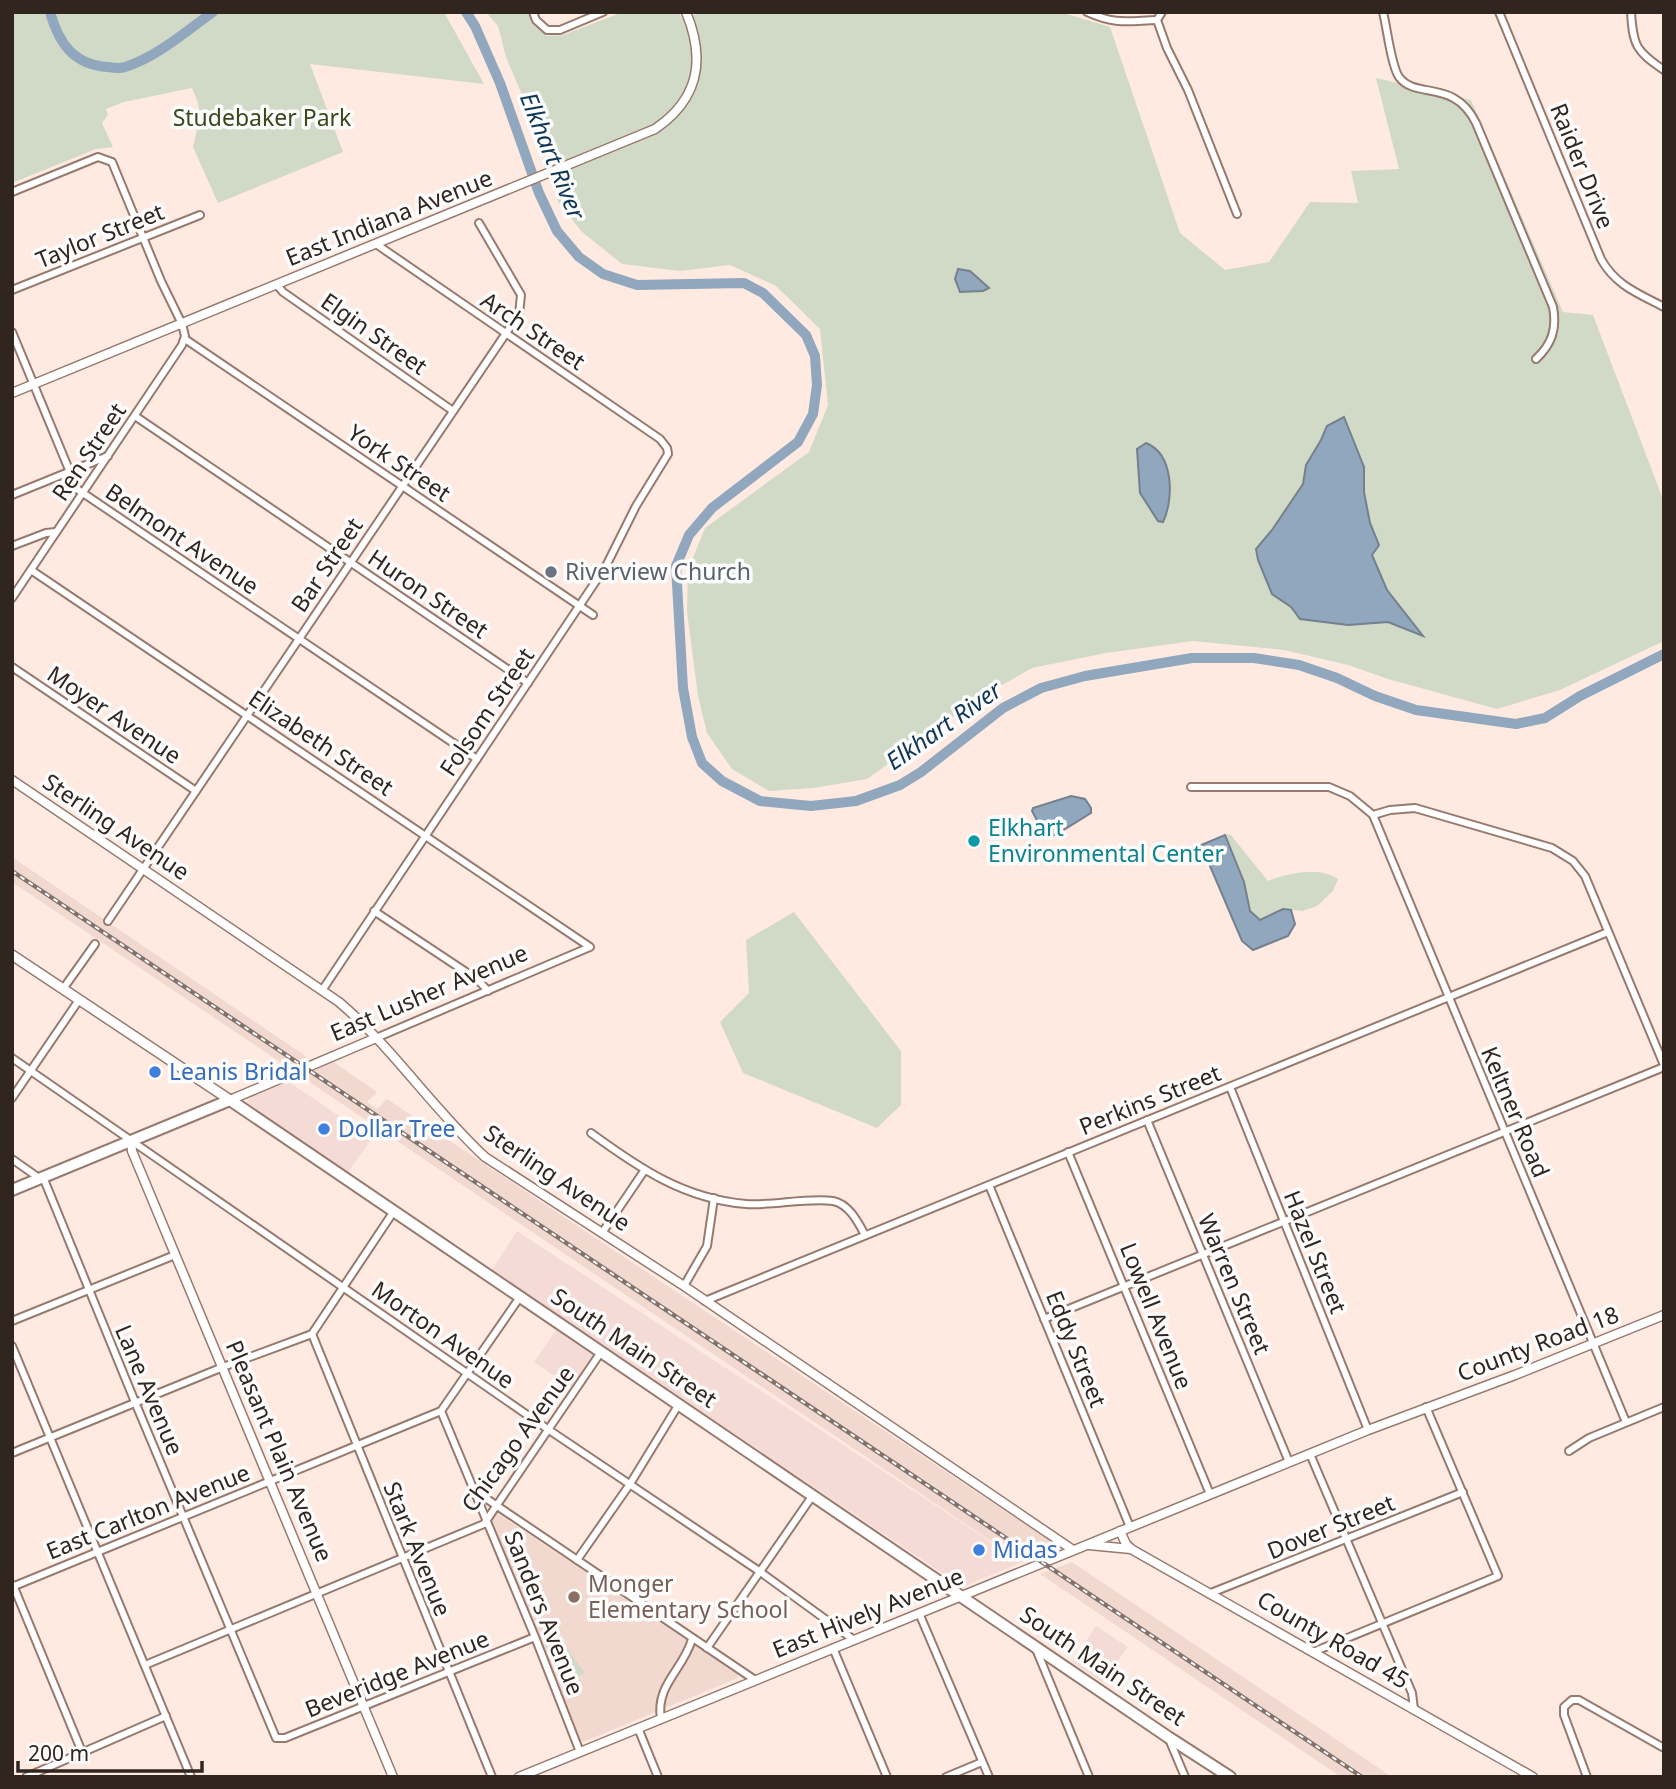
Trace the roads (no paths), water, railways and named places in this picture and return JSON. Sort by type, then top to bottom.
[{"type":"main road","name":"South Main Street","points":[[12,955],[1230,1777]]},
{"type":"main road","name":"East Lusher Avenue","points":[[12,1189],[230,1100]]},
{"type":"street","points":[[533,12],[536,20],[547,30],[560,30],[603,12]]},
{"type":"street","name":"East Indiana Avenue","points":[[12,393],[655,129],[680,108],[693,84],[697,56],[693,30],[686,12]]},
{"type":"street","points":[[1087,12],[1103,19],[1124,23],[1157,20]]},
{"type":"street","points":[[1157,20],[1162,12]]},
{"type":"street","points":[[1383,12],[1394,64],[1402,80],[1408,85],[1450,95],[1467,108],[1476,123],[1553,307],[1555,331],[1549,345],[1536,359]]},
{"type":"street","name":"Raider Drive","points":[[1499,12],[1601,259],[1624,287],[1664,307]]},
{"type":"street","points":[[1631,12],[1633,38],[1637,48],[1645,58],[1664,70]]},
{"type":"street","points":[[1157,20],[1237,214]]},
{"type":"street","points":[[12,192],[99,157],[106,158],[116,167],[182,324],[185,339]]},
{"type":"street","name":"Taylor Street","points":[[12,290],[200,215]]},
{"type":"street","name":"Bar Street","points":[[108,921],[519,314],[520,295],[479,223]]},
{"type":"street","name":"Arch Street","points":[[376,244],[660,439],[667,448]]},
{"type":"street","name":"Elgin Street","points":[[277,285],[283,292],[453,411]]},
{"type":"street","name":"Belmont Avenue","points":[[12,332],[73,483],[82,493],[477,759]]},
{"type":"street","name":"Ren Street","points":[[12,598],[185,339]]},
{"type":"street","name":"York Street","points":[[185,339],[593,615]]},
{"type":"street","name":"Huron Street","points":[[135,416],[528,683]]},
{"type":"street","name":"Folsom Street","points":[[323,989],[606,566],[636,506],[666,460],[667,448]]},
{"type":"street","points":[[12,495],[109,455]]},
{"type":"street","points":[[12,546],[56,531]]},
{"type":"street","name":"Elizabeth Street","points":[[31,570],[590,947]]},
{"type":"street","name":"Moyer Avenue","points":[[12,667],[196,791]]},
{"type":"street","name":"Sterling Avenue","points":[[12,780],[323,989],[355,1015],[459,1133],[485,1157],[684,1286],[1073,1550]]},
{"type":"street","points":[[1045,1319],[1664,1066],[1585,876],[1573,861],[1552,848],[1415,808],[1390,810],[1373,815],[1350,796],[1329,787],[1191,787]]},
{"type":"street","name":"Keltner Road","points":[[1373,815],[1626,1422]]},
{"type":"street","points":[[374,911],[478,980],[488,992]]},
{"type":"street","name":"Perkins Street","points":[[705,1301],[1608,932]]},
{"type":"street","points":[[63,989],[95,944]]},
{"type":"street","name":"East Lusher Avenue","points":[[230,1100],[590,947]]},
{"type":"street","points":[[12,1098],[79,1000]]},
{"type":"street","name":"Morton Avenue","points":[[12,1058],[549,1430],[759,1571],[854,1640]]},
{"type":"street","name":"Hazel Street","points":[[1230,1087],[1368,1430]]},
{"type":"street","name":"Warren Street","points":[[1147,1120],[1289,1462]]},
{"type":"street","points":[[591,1133],[644,1171],[672,1186],[714,1198],[746,1204],[834,1201],[856,1217],[865,1236]]},
{"type":"street","name":"Pleasant Plain Avenue","points":[[131,1140],[132,1150],[175,1255],[393,1777]]},
{"type":"street","name":"Lowell Avenue","points":[[1068,1152],[1210,1494]]},
{"type":"street","points":[[12,1159],[41,1178]]},
{"type":"street","points":[[602,1233],[644,1171]]},
{"type":"street","name":"Lane Avenue","points":[[41,1178],[274,1733]]},
{"type":"street","name":"Eddy Street","points":[[989,1185],[1130,1527]]},
{"type":"street","points":[[684,1286],[707,1246],[714,1198]]},
{"type":"street","points":[[12,1453],[223,1367],[312,1334],[394,1211]]},
{"type":"street","points":[[12,1321],[175,1255]]},
{"type":"street","points":[[441,1411],[520,1297]]},
{"type":"street","name":"County Road 18","points":[[1426,1407],[1664,1315]]},
{"type":"street","name":"Stark Avenue","points":[[312,1334],[492,1777]]},
{"type":"street","points":[[12,1346],[191,1777]]},
{"type":"street","name":"Chicago Avenue","points":[[145,1665],[484,1524],[602,1352]]},
{"type":"street","points":[[577,1560],[630,1484],[679,1404]]},
{"type":"street","points":[[1313,1652],[1498,1576],[1426,1407]]},
{"type":"street","name":"East Hively Avenue","points":[[519,1777],[1426,1407]]},
{"type":"street","points":[[1569,1451],[1589,1438],[1664,1407]]},
{"type":"street","name":"East Carlton Avenue","points":[[13,1586],[441,1411]]},
{"type":"street","name":"Sanders Avenue","points":[[441,1411],[580,1752]]},
{"type":"street","points":[[1310,1454],[1412,1693],[1414,1709]]},
{"type":"street","points":[[476,1492],[755,1680]]},
{"type":"street","name":"Dover Street","points":[[1212,1593],[1463,1492]]},
{"type":"street","points":[[706,1648],[813,1495]]},
{"type":"street","name":"County Road 45","points":[[1119,1531],[1131,1549],[1533,1777]]},
{"type":"street","points":[[1085,1545],[1131,1549]]},
{"type":"street","points":[[13,1586],[82,1752]]},
{"type":"street","points":[[919,1613],[989,1777]]},
{"type":"street","name":"Beveridge Avenue","points":[[274,1733],[276,1738],[285,1738],[535,1637]]},
{"type":"street","points":[[661,1719],[658,1705],[662,1693],[689,1650],[692,1639]]},
{"type":"street","points":[[1034,1644],[1089,1777]]},
{"type":"street","points":[[833,1648],[887,1777]]},
{"type":"street","points":[[1587,1777],[1564,1715],[1564,1707],[1572,1700],[1579,1700],[1664,1748]]},
{"type":"street","points":[[26,1777],[166,1716]]},
{"type":"street","points":[[638,1728],[658,1777]]},
{"type":"street","points":[[1168,1737],[1185,1777]]},
{"type":"street","points":[[946,1777],[982,1762]]},
{"type":"water","points":[[958,269],[970,271],[989,288],[983,291],[960,292],[955,279]]},
{"type":"water","points":[[1344,417],[1364,467],[1364,492],[1370,523],[1379,545],[1372,555],[1387,590],[1423,636],[1388,622],[1348,625],[1300,619],[1291,607],[1272,594],[1258,560],[1256,549],[1303,484],[1306,465],[1327,426]]},
{"type":"water","points":[[1146,443],[1162,457],[1167,467],[1170,490],[1163,522],[1158,521],[1140,493],[1137,449]]},
{"type":"water","points":[[1071,796],[1085,799],[1091,813],[1052,836],[1043,832],[1033,808]]},
{"type":"water","points":[[1225,835],[1244,882],[1250,911],[1260,920],[1283,909],[1291,910],[1295,924],[1288,936],[1253,950],[1242,941],[1201,845]]},
{"type":"waterway","name":"Elkhart River","points":[[50,12],[63,43],[77,57],[96,65],[119,68],[137,63],[160,50],[213,12]]},
{"type":"waterway","name":"Elkhart River","points":[[466,12],[500,83],[539,193],[557,231],[579,257],[603,274],[637,285],[744,283],[763,293],[806,335],[815,356],[817,385],[813,414],[798,442],[712,508],[689,535],[676,566],[683,688],[692,737],[702,763],[722,781],[760,801],[811,806],[856,801],[900,785],[921,772],[1003,708],[1041,688],[1085,676],[1192,658],[1254,658],[1299,665],[1416,710],[1516,724],[1545,718],[1580,696],[1664,654]]},
{"type":"railway","points":[[12,871],[1362,1777]]},
{"type":"place","name":"Riverview Church","points":[[551,572]]},
{"type":"place","name":"Elkhart Environmental Center","points":[[974,841]]},
{"type":"place","name":"Leanis Bridal","points":[[155,1072]]},
{"type":"place","name":"Dollar Tree","points":[[324,1129]]},
{"type":"place","name":"Midas","points":[[979,1550]]},
{"type":"place","name":"Monger Elementary School","points":[[574,1597]]},
{"type":"park label","name":"Studebaker Park","points":[[262,118]]}]
